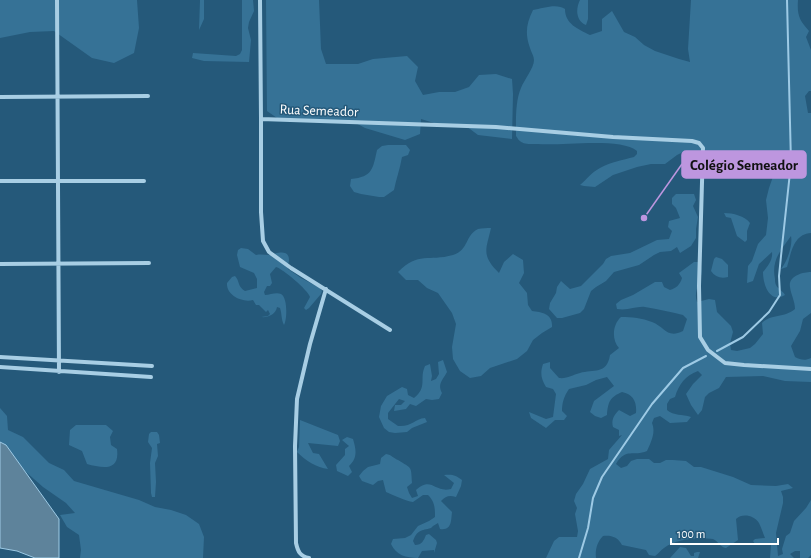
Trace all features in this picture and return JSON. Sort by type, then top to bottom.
[{"type":"street","points":[[57,0],[59,372]]},
{"type":"street","name":"Rua Semeador","points":[[260,0],[261,120],[496,127],[613,137],[692,141],[699,143],[704,148],[700,271],[700,337],[708,350],[725,363],[811,369]]},
{"type":"street","points":[[0,97],[148,96]]},
{"type":"street","points":[[261,120],[261,212],[263,241],[269,252],[390,330]]},
{"type":"street","points":[[0,181],[144,181]]},
{"type":"street","points":[[0,264],[149,263]]},
{"type":"street","points":[[309,558],[302,556],[298,551],[296,543],[296,423],[298,399],[310,344],[326,290]]},
{"type":"street","points":[[0,357],[152,366]]},
{"type":"street","points":[[0,367],[151,377]]},
{"type":"shaded area","points":[[0,0],[137,0],[139,28],[134,53],[114,63],[92,58],[54,31],[30,32],[0,38]]},
{"type":"shaded area","points":[[200,0],[204,0],[204,19],[199,30]]},
{"type":"shaded area","points":[[242,0],[253,0],[254,11],[248,28],[251,40],[249,62],[204,61],[192,58],[193,53],[236,56],[240,54],[242,50]]},
{"type":"shaded area","points":[[266,0],[319,0],[321,49],[326,64],[358,64],[373,59],[407,56],[418,67],[415,81],[423,95],[439,92],[455,92],[469,87],[479,75],[496,74],[512,79],[512,139],[478,135],[466,126],[434,123],[421,119],[420,134],[405,140],[365,128],[352,121],[277,118],[267,111]]},
{"type":"shaded area","points":[[580,0],[588,0],[588,19],[586,25],[582,23],[577,14]]},
{"type":"shaded area","points":[[691,0],[798,0],[799,17],[809,31],[806,37],[811,50],[811,91],[809,91],[805,96],[808,113],[811,113],[811,233],[805,234],[797,241],[787,267],[781,269],[789,253],[791,236],[778,256],[774,266],[775,283],[785,295],[780,297],[775,297],[768,292],[763,277],[763,272],[771,260],[772,252],[759,264],[753,281],[747,283],[748,266],[752,261],[758,244],[766,235],[768,218],[766,200],[775,171],[774,159],[771,157],[752,154],[715,153],[701,162],[695,163],[691,161],[688,163],[686,153],[683,152],[665,164],[651,164],[613,175],[595,187],[580,185],[597,170],[612,163],[634,157],[637,154],[637,151],[618,144],[605,143],[526,144],[520,141],[516,136],[516,112],[519,93],[534,63],[534,57],[530,50],[527,34],[529,20],[533,10],[550,6],[562,7],[565,9],[567,19],[573,25],[590,35],[602,31],[602,19],[612,11],[624,32],[635,37],[644,45],[655,51],[690,62],[688,49]]},
{"type":"shaded area","points":[[406,145],[410,150],[408,155],[402,157],[394,190],[384,197],[354,192],[350,186],[351,179],[368,174],[373,167],[377,150],[382,146]]},
{"type":"shaded area","points":[[676,194],[694,194],[696,200],[693,206],[698,217],[696,238],[691,246],[680,253],[677,247],[671,251],[660,252],[639,265],[614,272],[606,281],[591,291],[584,309],[580,313],[557,318],[549,309],[550,303],[561,281],[570,289],[581,286],[606,259],[611,256],[630,253],[657,240],[669,239],[672,231],[668,227],[669,221],[680,218],[676,208],[672,204],[672,198]]},
{"type":"shaded area","points":[[724,213],[738,215],[745,218],[750,223],[747,231],[747,240],[745,242],[737,236],[731,218],[726,217]]},
{"type":"shaded area","points":[[491,228],[486,252],[489,261],[499,273],[504,262],[513,254],[523,260],[524,273],[519,283],[527,293],[528,305],[532,311],[549,316],[552,327],[533,340],[527,351],[517,359],[490,368],[481,376],[470,378],[460,371],[453,359],[452,347],[456,324],[452,313],[438,293],[427,288],[418,280],[406,280],[398,272],[412,261],[418,259],[444,257],[458,253],[462,250],[474,232],[478,229]]},
{"type":"shaded area","points":[[241,248],[248,249],[256,255],[270,255],[278,253],[287,254],[289,260],[288,269],[320,288],[322,291],[321,294],[306,310],[304,308],[310,297],[308,294],[295,280],[276,267],[270,274],[272,283],[270,286],[267,286],[264,292],[265,295],[277,293],[283,296],[286,304],[285,322],[284,325],[280,308],[277,307],[275,312],[271,315],[266,317],[261,317],[268,316],[270,314],[268,310],[266,312],[259,305],[256,305],[253,300],[249,301],[236,297],[227,287],[227,283],[232,277],[235,276],[245,291],[257,288],[257,279],[254,273],[240,267],[237,255],[238,250]]},
{"type":"shaded area","points":[[716,257],[722,259],[728,265],[728,277],[718,277],[711,271],[714,259]]},
{"type":"shaded area","points":[[694,262],[700,262],[701,268],[700,279],[696,292],[697,302],[709,299],[715,300],[717,312],[731,326],[733,332],[730,343],[731,350],[737,351],[750,348],[755,344],[763,334],[762,323],[765,320],[787,314],[795,309],[790,287],[791,280],[797,275],[811,272],[811,313],[803,319],[800,331],[791,346],[795,357],[803,360],[811,358],[811,382],[785,381],[763,376],[726,377],[719,388],[709,393],[705,397],[702,410],[698,415],[686,394],[702,375],[698,371],[689,375],[683,381],[678,388],[675,397],[670,399],[667,404],[667,410],[670,412],[691,417],[687,422],[670,423],[660,416],[654,418],[652,423],[652,437],[647,451],[642,453],[627,454],[623,456],[616,464],[621,468],[637,459],[649,459],[654,463],[660,463],[666,460],[686,461],[694,467],[701,467],[733,477],[751,485],[776,486],[788,484],[793,488],[781,491],[783,503],[776,533],[778,556],[783,554],[782,549],[786,536],[790,533],[794,521],[811,500],[811,555],[808,558],[800,558],[800,551],[795,551],[790,554],[794,558],[770,558],[771,545],[765,543],[755,544],[753,541],[755,539],[765,538],[757,520],[748,516],[741,516],[736,519],[738,540],[726,548],[713,539],[701,538],[681,541],[669,545],[655,556],[649,555],[646,550],[622,545],[616,538],[611,536],[603,536],[596,549],[596,558],[546,558],[554,541],[559,537],[577,537],[578,531],[575,514],[577,508],[574,501],[576,494],[583,484],[590,469],[608,459],[609,450],[622,435],[619,436],[619,430],[613,427],[613,418],[619,410],[630,416],[636,413],[636,409],[634,399],[622,392],[610,400],[607,415],[601,418],[590,412],[594,401],[614,386],[607,377],[586,385],[569,389],[562,408],[562,411],[567,416],[564,420],[555,420],[546,428],[531,418],[529,412],[546,419],[553,417],[556,394],[553,389],[546,387],[543,381],[541,373],[543,364],[550,362],[550,368],[559,378],[603,368],[606,366],[610,355],[619,348],[616,344],[614,332],[616,324],[621,317],[637,318],[648,321],[673,334],[683,331],[687,319],[683,315],[645,307],[617,309],[616,304],[655,282],[662,282],[664,287],[670,290],[674,288],[679,284],[682,278],[679,273]]},
{"type":"shaded area","points":[[443,360],[447,372],[440,385],[442,393],[439,399],[426,399],[416,406],[410,404],[406,409],[394,411],[395,405],[401,405],[405,401],[399,399],[388,413],[388,419],[398,426],[407,425],[425,418],[427,422],[412,428],[407,432],[389,432],[384,428],[379,417],[381,406],[387,396],[402,387],[407,389],[408,395],[414,398],[421,390],[425,366],[430,364],[432,376],[431,381],[436,379],[439,374],[438,362]]},
{"type":"shaded area","points":[[0,408],[7,416],[8,430],[23,437],[49,463],[64,470],[74,481],[139,500],[155,507],[186,515],[199,524],[204,537],[203,558],[80,558],[81,550],[79,535],[67,527],[60,515],[75,513],[66,503],[43,487],[0,449]]},
{"type":"shaded area","points":[[300,420],[338,435],[340,441],[338,446],[308,443],[313,453],[319,454],[328,469],[311,463],[297,452],[299,447]]},
{"type":"shaded area","points":[[76,425],[106,425],[113,431],[110,437],[111,445],[117,449],[117,456],[116,462],[113,465],[109,467],[98,467],[87,464],[82,451],[69,445],[70,430]]},
{"type":"shaded area","points":[[151,432],[157,432],[160,443],[157,444],[158,456],[155,463],[155,497],[152,497],[151,493],[150,463],[152,448],[148,442],[149,434]]},
{"type":"shaded area","points":[[347,437],[353,439],[355,450],[354,460],[349,466],[352,472],[348,476],[337,471],[336,465],[345,455],[345,449],[349,446],[342,440]]},
{"type":"shaded area","points":[[0,442],[6,445],[59,519],[59,558],[35,558],[17,551],[0,548]]},
{"type":"shaded area","points":[[386,454],[410,468],[412,483],[407,487],[412,498],[418,496],[416,490],[426,484],[445,490],[451,489],[454,483],[444,475],[454,475],[462,480],[456,497],[448,496],[441,501],[452,512],[449,527],[440,529],[438,523],[431,528],[418,532],[413,541],[415,545],[419,544],[426,535],[429,534],[436,540],[437,543],[434,553],[434,550],[422,551],[418,558],[409,557],[396,551],[391,544],[393,539],[405,538],[411,535],[418,526],[435,517],[435,511],[434,505],[428,495],[423,495],[413,502],[386,492],[383,480],[378,481],[373,485],[362,481],[359,476],[363,471],[368,467],[380,464],[381,458]]},
{"type":"shaded area","points":[[680,547],[686,548],[691,556],[694,556],[694,553],[700,552],[698,558],[670,558]]},
{"type":"waterway","points":[[717,351],[743,337],[769,312],[780,295],[779,276],[791,163],[787,0]]},
{"type":"waterway","points":[[579,558],[588,528],[593,498],[602,477],[652,404],[683,368],[706,356]]},
{"type":"place","name":"Colégio Semeador","points":[[644,218]]}]
